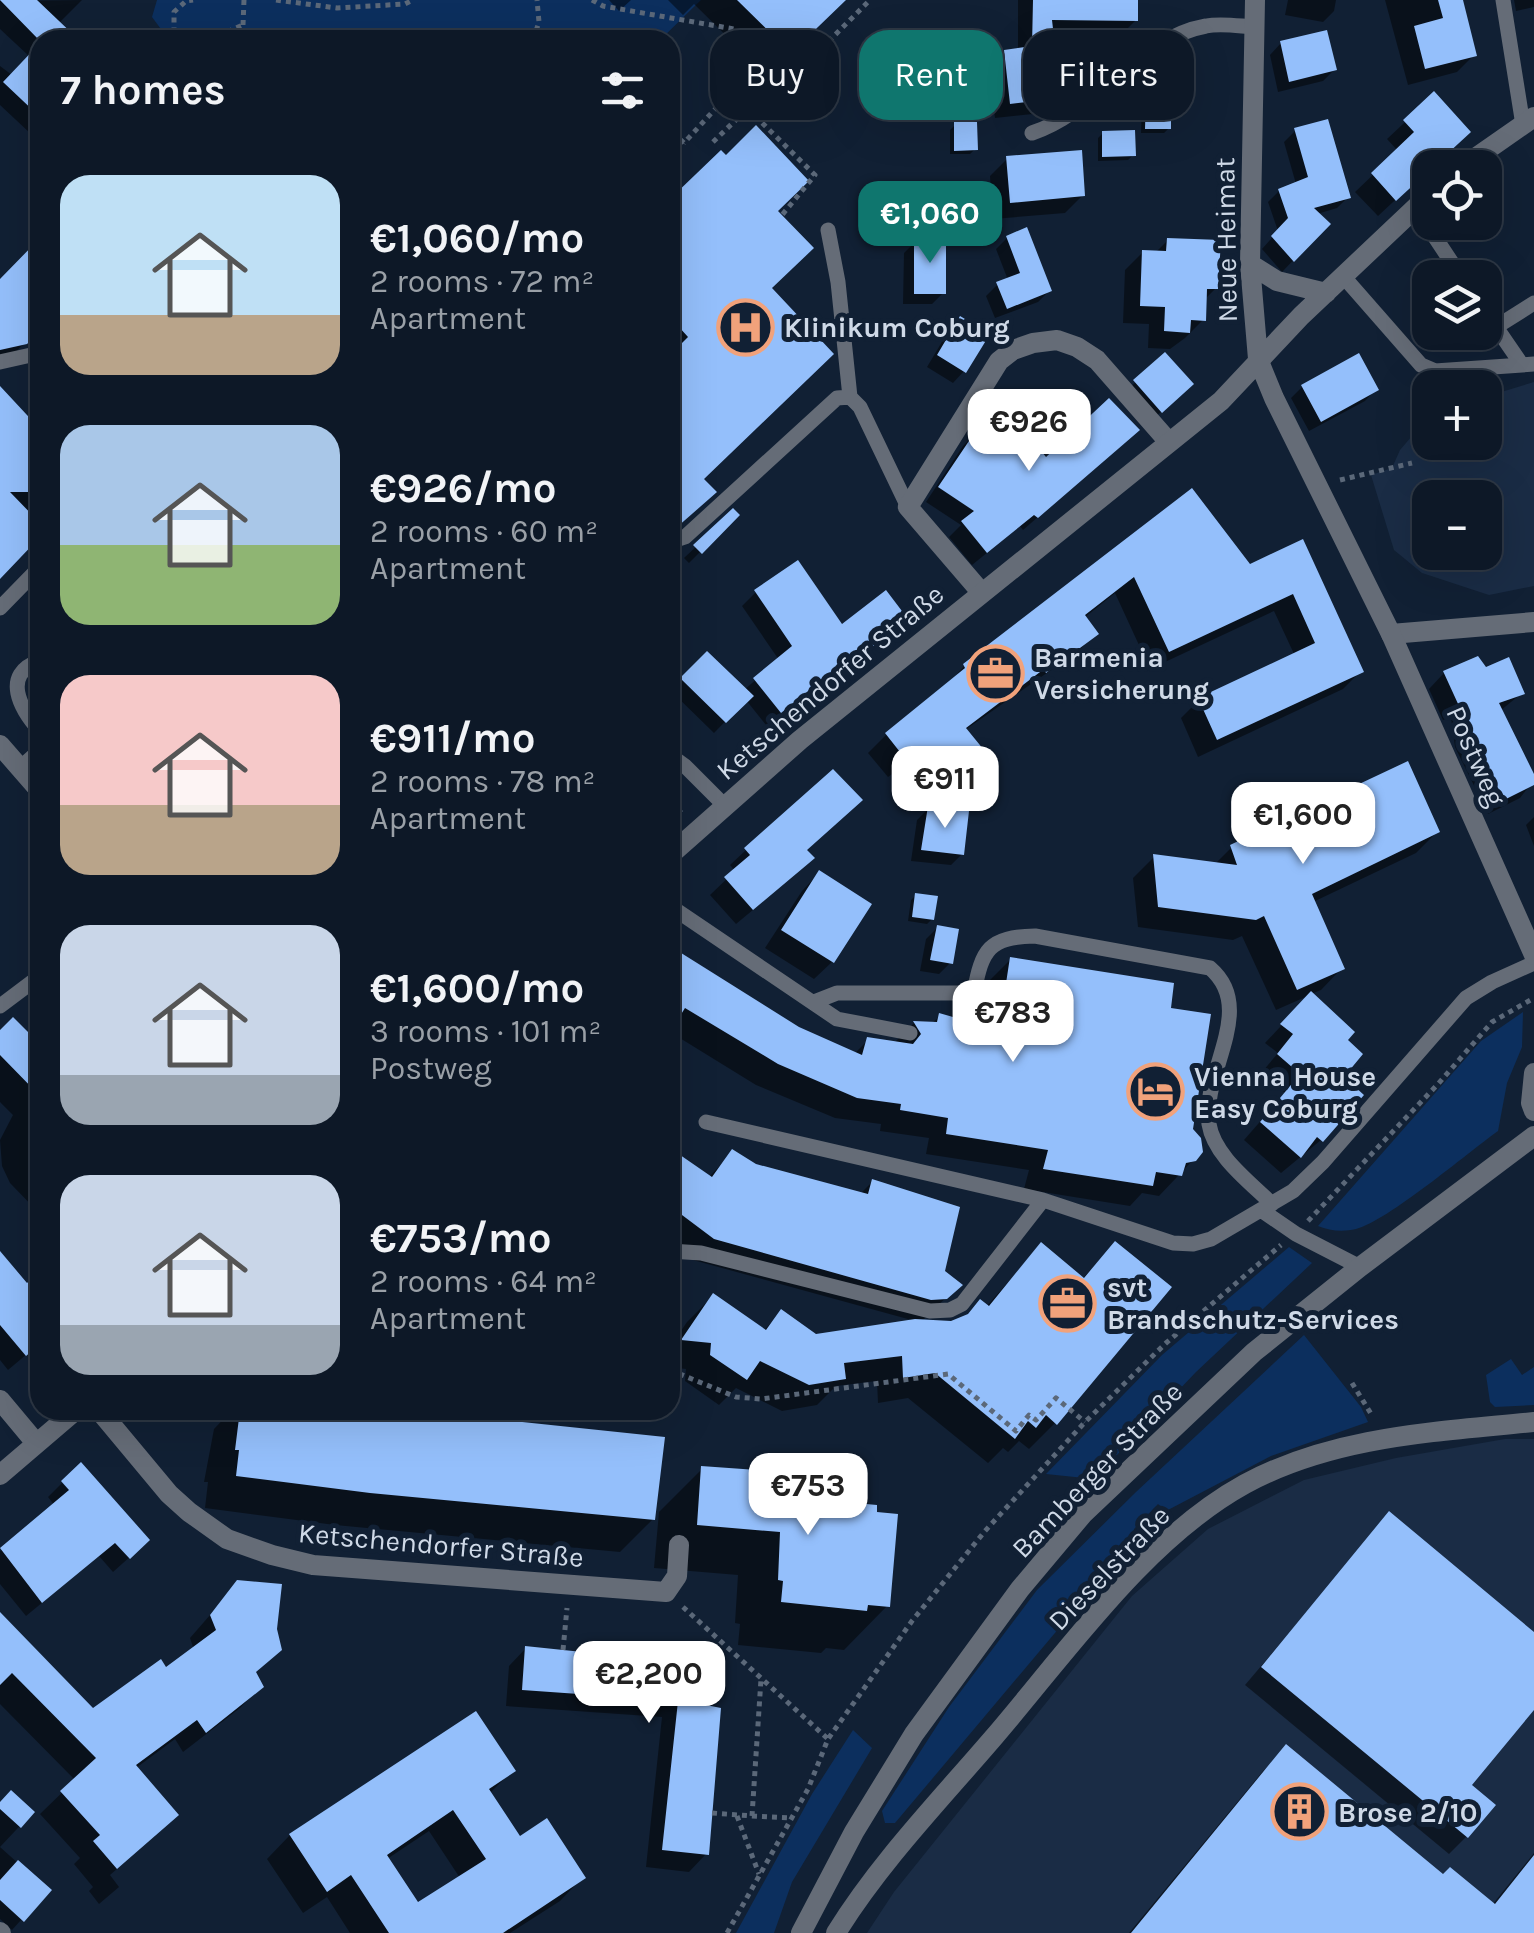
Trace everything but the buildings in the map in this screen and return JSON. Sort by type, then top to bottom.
[{"type":"street","name":"Neue Heimat","points":[[1255,0],[1250,264],[1258,359]]},
{"type":"street","points":[[1487,150],[1528,121]]},
{"type":"street","name":"Ketschendorfer Straße","points":[[680,847],[724,805],[982,592],[1222,400],[1258,359],[1412,210]]},
{"type":"street","points":[[1250,264],[1277,282],[1326,293]]},
{"type":"street","points":[[908,507],[999,361],[1033,343],[1057,340],[1097,360],[1168,441]]},
{"type":"street","name":"Postweg","points":[[1258,359],[1391,634],[1534,955]]},
{"type":"street","name":"Ketschendorfer Straße","points":[[908,507],[982,592]]},
{"type":"street","points":[[1391,634],[1534,622]]},
{"type":"street","points":[[0,745],[30,779]]},
{"type":"street","points":[[1534,1073],[1534,1110]]},
{"type":"street","name":"Bamberger Straße","points":[[801,1933],[830,1874],[904,1750],[967,1658],[1048,1553],[1254,1352],[1360,1266],[1534,1136]]},
{"type":"street","points":[[0,1400],[36,1443]]},
{"type":"street","points":[[0,1476],[64,1420]]},
{"type":"street","name":"Ketschendorfer Straße","points":[[106,1420],[169,1494],[228,1539],[242,1544],[314,1566],[666,1592]]},
{"type":"street","name":"Dieselstraße","points":[[836,1933],[889,1860],[1104,1608],[1200,1514],[1246,1484],[1322,1453],[1398,1435],[1534,1422]]},
{"type":"street","points":[[666,1592],[677,1576],[679,1545]]},
{"type":"lane","points":[[1503,0],[1528,121]]},
{"type":"lane","points":[[1032,134],[1058,125],[1143,57],[1179,34],[1208,25],[1254,27]]},
{"type":"lane","points":[[828,230],[838,282],[850,397],[860,406],[908,507]]},
{"type":"lane","points":[[1343,276],[1420,365],[1434,372],[1528,364]]},
{"type":"lane","points":[[1502,323],[1534,303]]},
{"type":"lane","points":[[1502,334],[1528,364]]},
{"type":"lane","points":[[0,362],[30,355]]},
{"type":"lane","points":[[680,539],[836,398],[850,397]]},
{"type":"lane","points":[[0,608],[30,577]]},
{"type":"lane","points":[[30,666],[16,686],[16,697],[30,720]]},
{"type":"lane","points":[[20,768],[30,759]]},
{"type":"lane","points":[[680,762],[724,805]]},
{"type":"lane","points":[[680,913],[838,1019],[910,1032]]},
{"type":"lane","points":[[814,1002],[837,993],[974,993],[979,964],[992,945],[1008,937],[1035,936],[1210,968],[1228,991],[1230,1010],[1209,1124],[1219,1148],[1266,1207],[1296,1234],[1360,1266]]},
{"type":"lane","points":[[706,1122],[1043,1200],[1173,1242],[1193,1244],[1294,1191],[1324,1162],[1466,998],[1534,963]]},
{"type":"lane","points":[[0,1006],[30,984]]},
{"type":"lane","points":[[680,1252],[702,1253],[930,1311],[950,1310],[962,1304],[1043,1200]]},
{"type":"path","points":[[175,30],[174,12],[188,0]]},
{"type":"path","points":[[244,0],[246,30]]},
{"type":"path","points":[[276,0],[337,8],[406,4],[413,0]]},
{"type":"path","points":[[536,0],[536,30]]},
{"type":"path","points":[[592,0],[603,6],[735,30]]},
{"type":"path","points":[[839,31],[870,0]]},
{"type":"path","points":[[230,30],[243,24]]},
{"type":"path","points":[[680,148],[710,115]]},
{"type":"path","points":[[713,142],[737,120]]},
{"type":"path","points":[[758,120],[815,175],[782,215]]},
{"type":"path","points":[[680,140],[684,144]]},
{"type":"path","points":[[1317,486],[1412,463]]},
{"type":"path","points":[[728,1933],[792,1818],[828,1740],[912,1621],[972,1546],[1086,1422],[1166,1343],[1296,1234],[1492,1022],[1534,998]]},
{"type":"path","points":[[680,1374],[736,1397],[761,1399],[948,1374],[1016,1432],[1029,1415],[1036,1420],[1056,1398],[1086,1422]]},
{"type":"path","points":[[1352,1384],[1372,1411]]},
{"type":"path","points":[[563,1650],[569,1586]]},
{"type":"path","points":[[666,1592],[828,1740]]},
{"type":"path","points":[[752,1816],[761,1679]]},
{"type":"path","points":[[712,1814],[792,1818]]},
{"type":"path","points":[[737,1816],[760,1875]]},
{"type":"shaded area","points":[[157,0],[701,0],[670,30],[162,30],[152,17]]},
{"type":"shaded area","points":[[1534,382],[1534,586],[1489,595],[1418,570],[1502,570],[1502,480],[1412,480],[1412,565],[1394,550],[1371,475],[1392,468],[1412,436],[1412,460],[1502,460],[1502,392]]},
{"type":"shaded area","points":[[1523,1012],[1522,1047],[1507,1083],[1498,1131],[1370,1223],[1346,1230],[1318,1226],[1481,1041]]},
{"type":"shaded area","points":[[1289,1247],[1312,1263],[1196,1372],[1094,1479],[1046,1474],[1162,1355]]},
{"type":"shaded area","points":[[1304,1335],[1361,1407],[1368,1422],[1271,1456],[1166,1511],[1158,1504],[1134,1529],[1132,1549],[1081,1602],[895,1823],[885,1823],[882,1811],[949,1707],[1037,1590]]},
{"type":"shaded area","points":[[1511,1359],[1522,1375],[1534,1367],[1534,1405],[1495,1407],[1490,1402],[1486,1375]]},
{"type":"shaded area","points":[[1505,1439],[1534,1439],[1534,1933],[867,1933],[894,1892],[1132,1596],[1208,1529],[1304,1480],[1396,1458]]},
{"type":"shaded area","points":[[853,1730],[872,1748],[792,1882],[774,1933],[736,1933],[812,1794]]},
{"type":"place","name":"Klinikum Coburg","points":[[745,327]]},
{"type":"place","name":"Barmenia Versicherung","points":[[995,673]]},
{"type":"place","name":"Vienna House Easy Coburg","points":[[1155,1092]]},
{"type":"place","name":"svt Brandschutz-Services","points":[[1068,1303]]},
{"type":"place","name":"Brose 2/10","points":[[1299,1812]]}]
